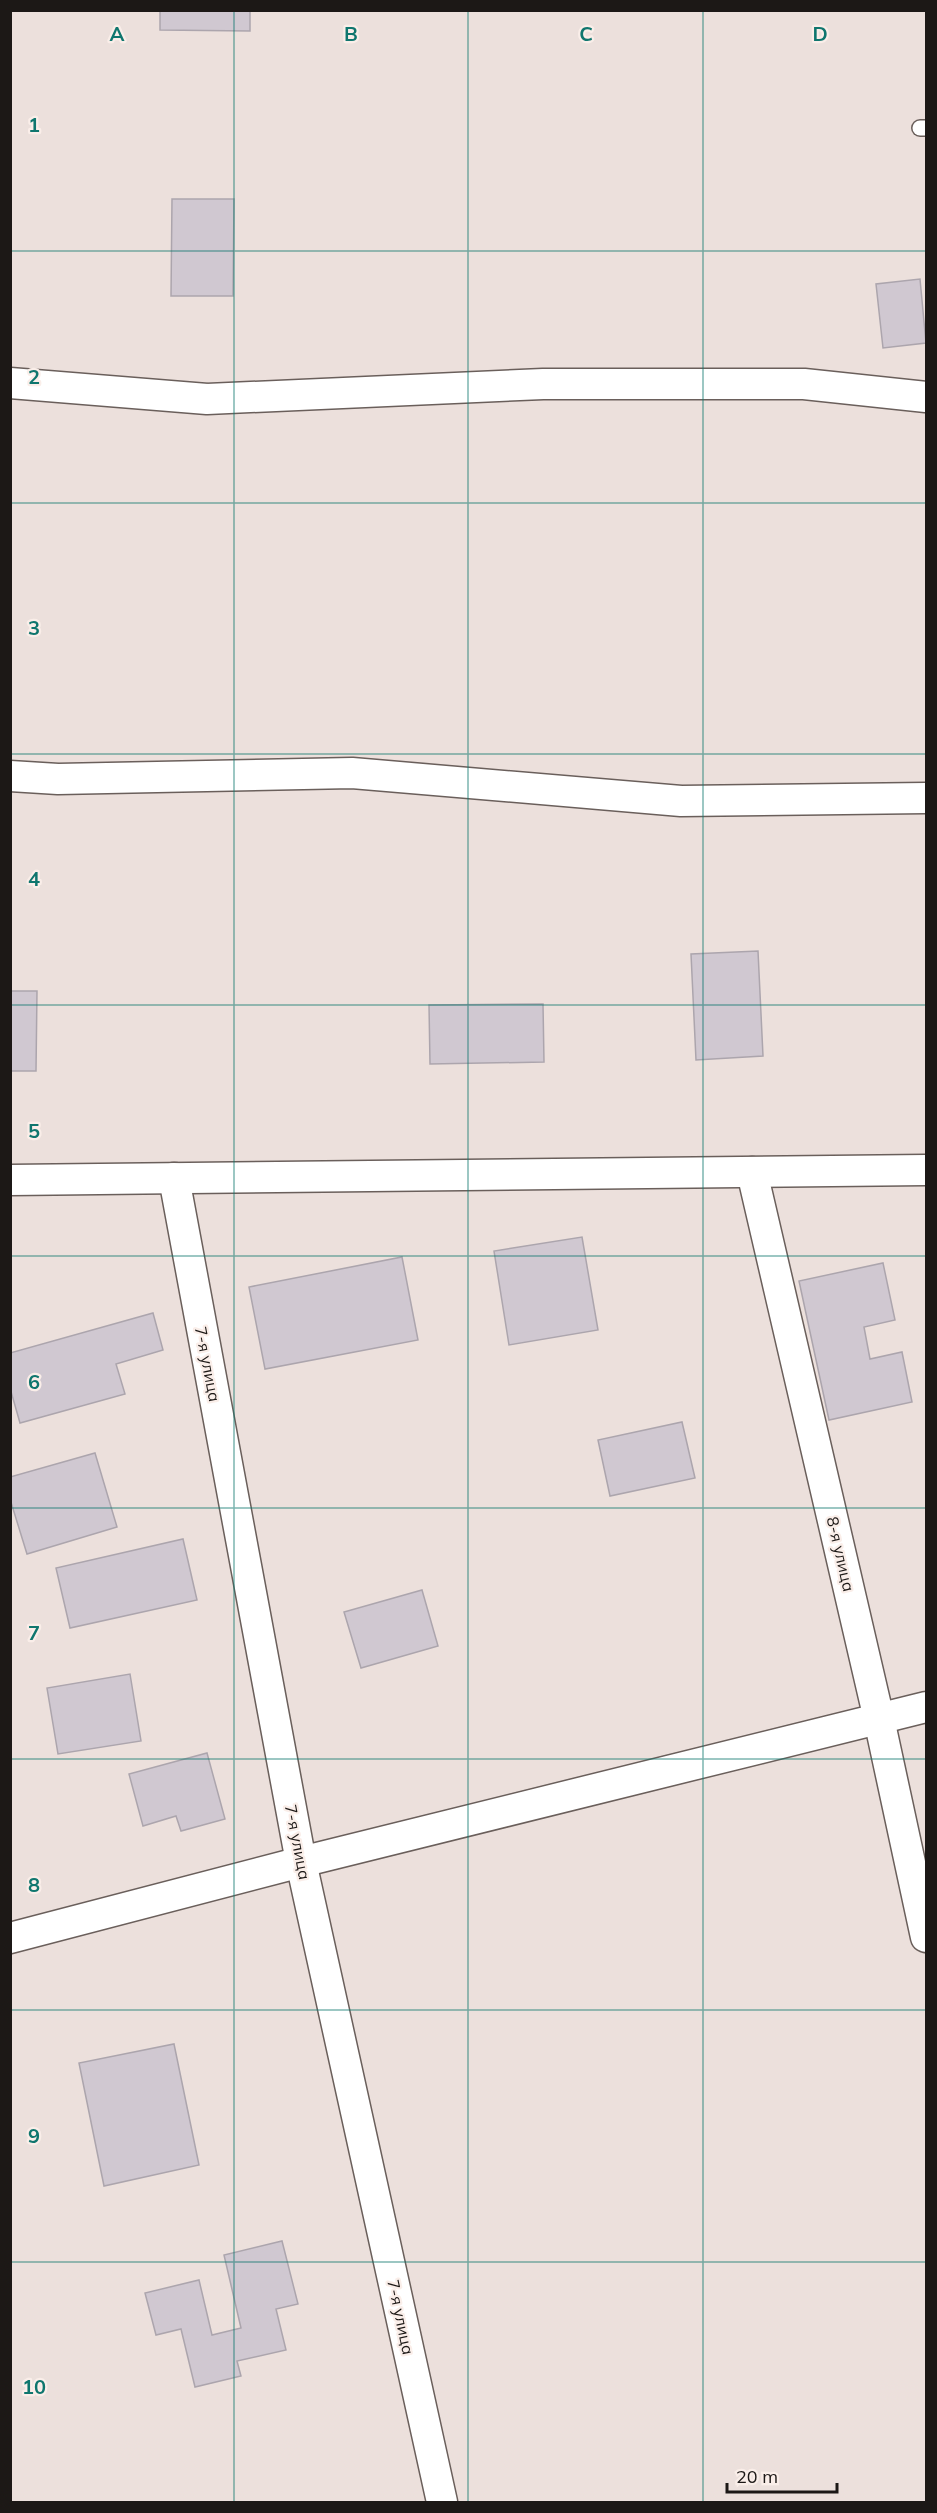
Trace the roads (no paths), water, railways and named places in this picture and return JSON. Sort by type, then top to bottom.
[{"type":"street","points":[[10,383],[207,399],[543,384],[804,384],[927,397]]},
{"type":"street","points":[[10,776],[58,779],[352,773],[681,801],[927,798]]},
{"type":"street","points":[[10,1180],[927,1170]]},
{"type":"street","name":"8-я улица","points":[[752,1172],[879,1719],[927,1937]]},
{"type":"street","name":"7-я улица","points":[[174,1178],[301,1862],[442,2502]]},
{"type":"street","points":[[10,1938],[301,1862],[927,1707]]}]
